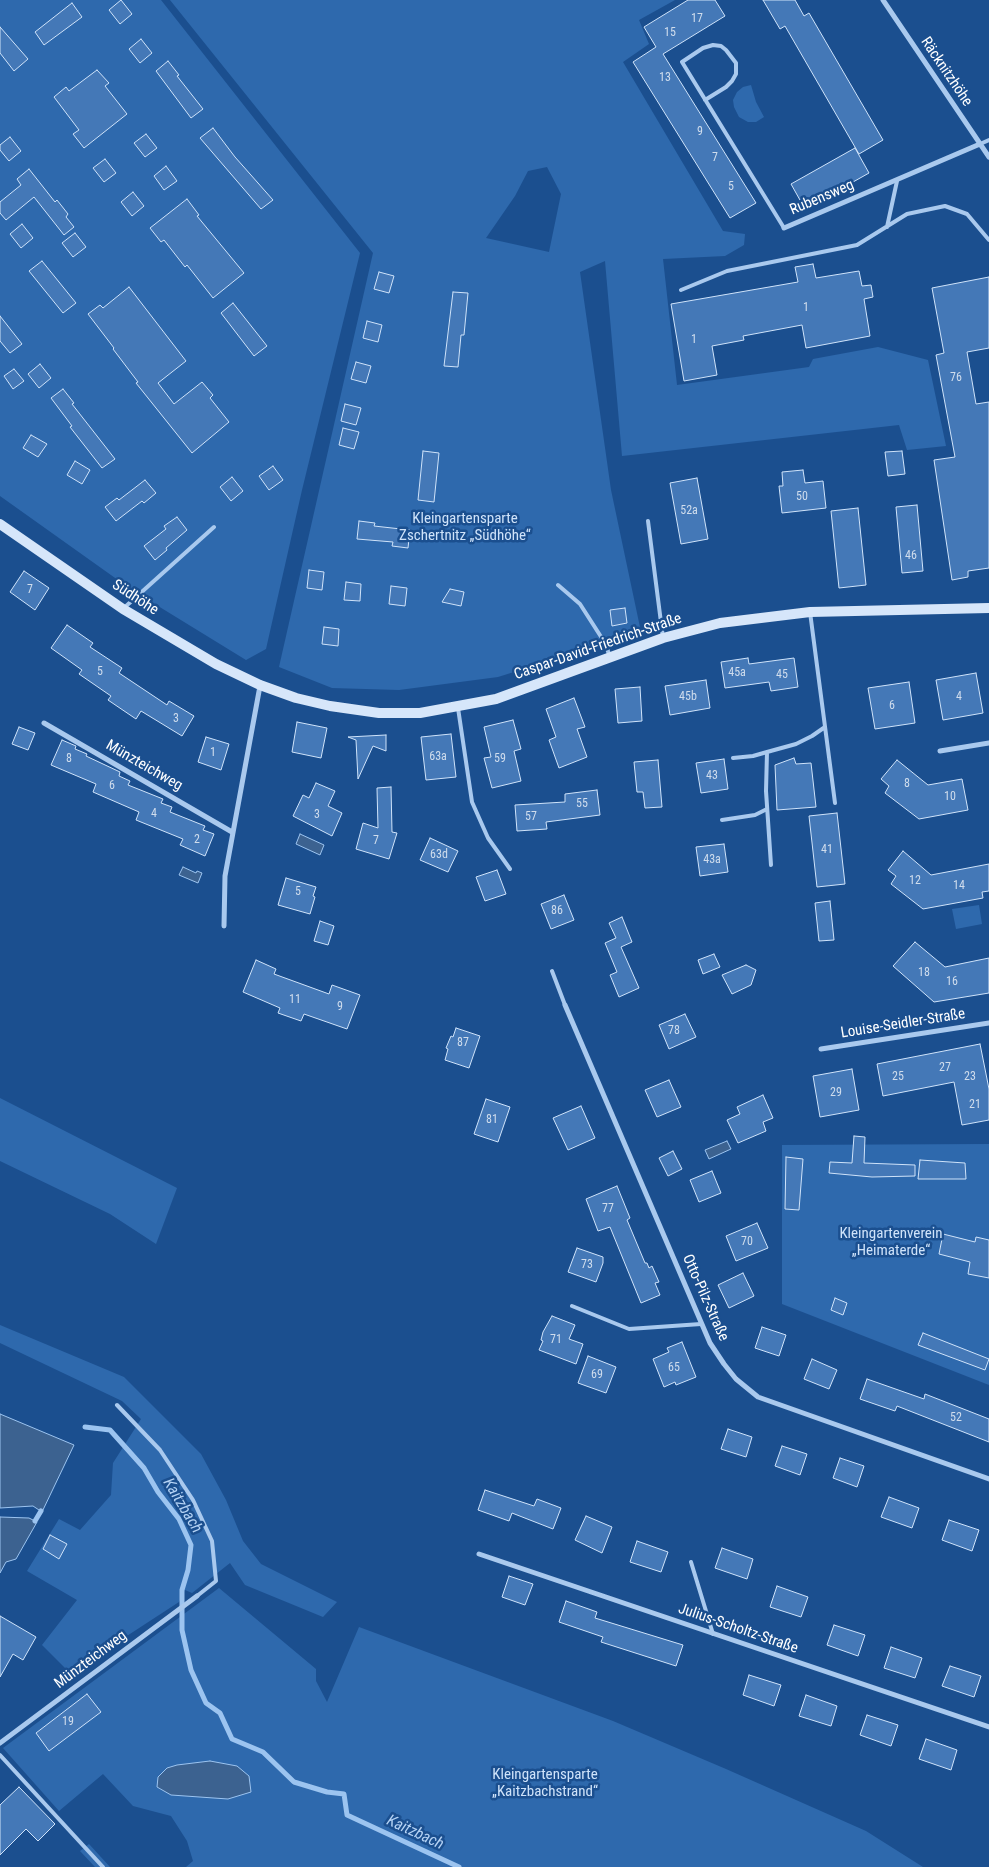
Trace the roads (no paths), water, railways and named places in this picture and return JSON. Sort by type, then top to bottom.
[{"type":"street","name":"Räcknitzhöhe","points":[[883,0],[989,157]]},
{"type":"street","name":"Rubensweg","points":[[784,228],[980,144]]},
{"type":"street","name":"Südhöhe","points":[[0,524],[123,609],[216,664],[260,685]]},
{"type":"street","name":"Caspar-David-Friedrich-Straße","points":[[260,685],[296,698],[330,706],[380,713],[420,713],[496,699],[663,638],[720,623],[810,612],[989,608]]},
{"type":"street","points":[[224,926],[225,876],[260,685]]},
{"type":"street","name":"Münzteichweg","points":[[44,723],[232,832]]},
{"type":"street","points":[[940,751],[989,743]]},
{"type":"street","name":"Otto-Pilz-Straße","points":[[565,1005],[710,1343],[736,1379],[758,1397],[989,1479]]},
{"type":"street","name":"Louise-Seidler-Straße","points":[[821,1049],[989,1023]]},
{"type":"street","name":"Julius-Scholtz-Straße","points":[[479,1554],[989,1727]]},
{"type":"street","name":"Münzteichweg","points":[[0,1744],[197,1596]]},
{"type":"lane","name":"Rubensweg","points":[[705,100],[726,87],[736,74],[736,63],[721,46],[713,45],[703,48],[682,62],[705,100],[784,228]]},
{"type":"lane","points":[[980,144],[989,140]]},
{"type":"lane","points":[[886,227],[897,181]]},
{"type":"lane","points":[[681,290],[728,271],[857,245],[907,214],[945,206],[967,214],[989,240]]},
{"type":"lane","points":[[648,521],[663,638]]},
{"type":"lane","points":[[123,609],[214,527]]},
{"type":"lane","points":[[558,585],[580,604],[605,643],[610,658]]},
{"type":"lane","points":[[810,612],[835,803]]},
{"type":"lane","points":[[458,707],[472,802],[488,838],[510,869]]},
{"type":"lane","points":[[733,758],[753,756],[796,744],[825,727]]},
{"type":"lane","points":[[768,752],[767,809],[771,865]]},
{"type":"lane","points":[[722,820],[755,815],[767,809]]},
{"type":"lane","name":"Otto-Pilz-Straße","points":[[552,971],[565,1005]]},
{"type":"lane","points":[[572,1306],[630,1329],[702,1324]]},
{"type":"lane","points":[[117,1405],[160,1450],[192,1500],[212,1541],[216,1581],[197,1596]]},
{"type":"lane","points":[[691,1562],[713,1634]]},
{"type":"lane","points":[[0,1755],[103,1867]]},
{"type":"waterway","name":"Kaitzbach","points":[[85,1427],[110,1430],[144,1468],[158,1492],[179,1519],[191,1545],[188,1570],[182,1590],[182,1630],[191,1670],[206,1703],[220,1713],[232,1739],[263,1752],[294,1782],[327,1792],[344,1794],[347,1815],[459,1867]]},
{"type":"waterway","points":[[35,1521],[41,1511]]},
{"type":"park label","name":"Kleingartensparte Zschertnitz „Südhöhe“","points":[[465,528]]},
{"type":"park label","name":"Kleingartenverein „Heimaterde“","points":[[891,1242]]},
{"type":"park label","name":"Kleingartensparte „Kaitzbachstrand“","points":[[545,1784]]}]
